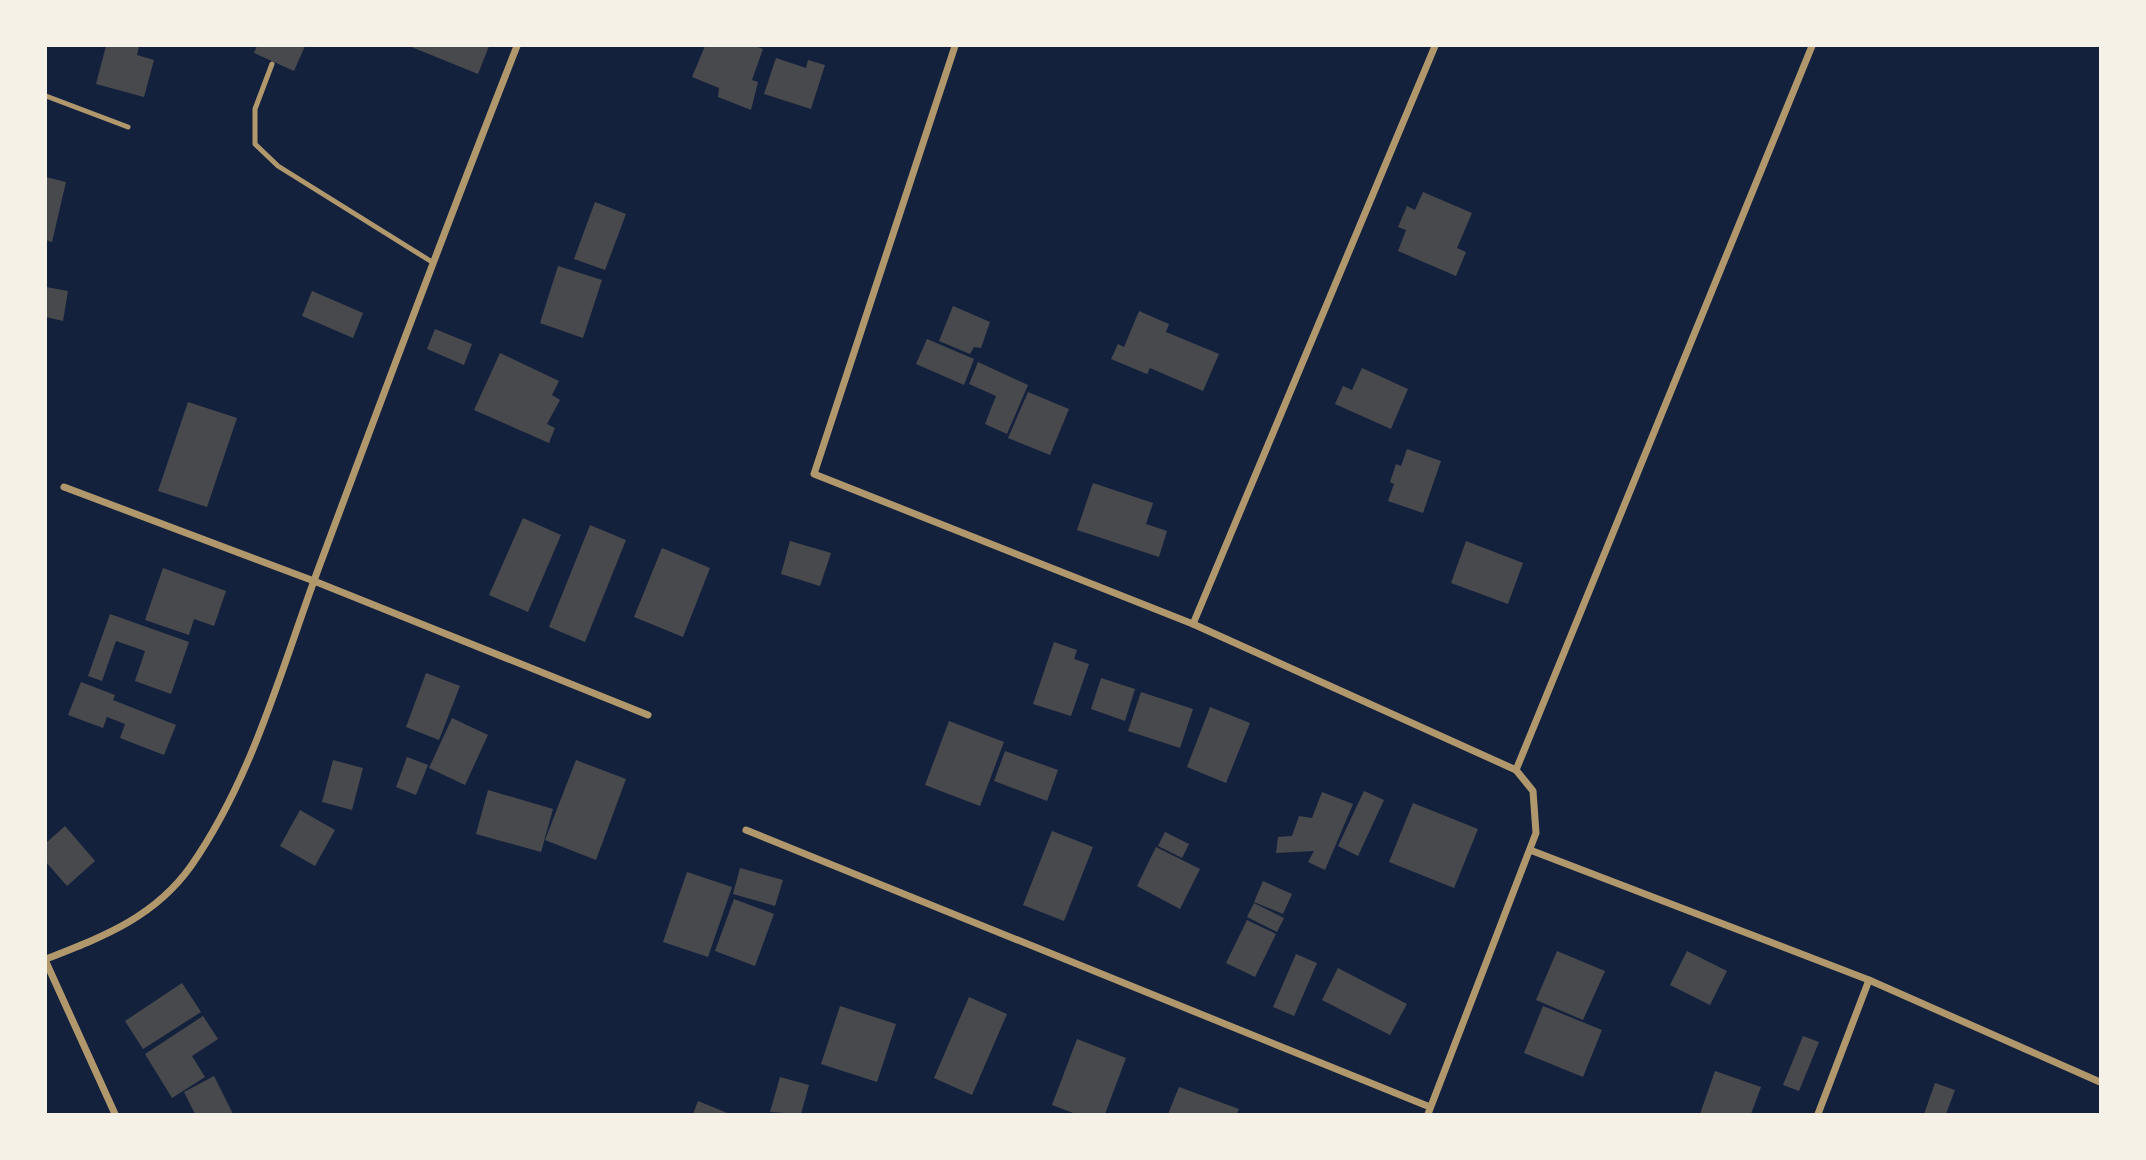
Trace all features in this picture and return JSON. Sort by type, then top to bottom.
[{"type":"street","points":[[115,1115],[46,961],[116,932],[144,914],[190,867],[250,761],[432,262],[517,46]]},
{"type":"street","points":[[746,830],[1429,1111],[1536,833],[1533,791],[1516,770],[1193,624],[814,474],[955,46]]},
{"type":"street","points":[[1193,624],[1434,46]]},
{"type":"street","points":[[1516,770],[1812,46]]},
{"type":"street","points":[[64,486],[314,581],[648,715]]},
{"type":"street","points":[[1530,850],[1869,980],[2101,1082]]},
{"type":"street","points":[[1818,1115],[1869,980]]},
{"type":"lane","points":[[272,64],[255,109],[255,144],[288,172],[432,262]]},
{"type":"lane","points":[[46,96],[128,127]]},
{"type":"building","points":[[106,46],[139,46],[137,55],[154,60],[144,97],[96,84]]},
{"type":"building","points":[[257,46],[305,46],[294,71],[254,53]]},
{"type":"building","points":[[409,46],[489,46],[478,74]]},
{"type":"building","points":[[705,46],[755,46],[763,49],[752,80],[758,82],[751,110],[718,97],[719,88],[692,77]]},
{"type":"building","points":[[776,58],[806,68],[808,60],[825,65],[811,109],[764,94]]},
{"type":"building","points":[[46,177],[66,182],[52,242],[46,240]]},
{"type":"building","points":[[1423,192],[1472,213],[1457,248],[1466,252],[1456,276],[1398,251],[1406,230],[1398,227],[1407,206],[1415,210]]},
{"type":"building","points":[[595,202],[626,214],[605,270],[574,259]]},
{"type":"building","points":[[558,266],[602,280],[583,338],[540,323]]},
{"type":"building","points":[[46,287],[68,291],[63,321],[46,317]]},
{"type":"building","points":[[312,291],[363,313],[353,338],[302,316]]},
{"type":"building","points":[[953,306],[990,322],[981,348],[974,347],[970,354],[939,341]]},
{"type":"building","points":[[1139,311],[1169,324],[1166,332],[1219,354],[1203,391],[1150,368],[1147,374],[1111,359],[1118,344],[1124,347]]},
{"type":"building","points":[[435,329],[472,344],[464,365],[427,349]]},
{"type":"building","points":[[927,339],[974,359],[964,385],[916,364]]},
{"type":"building","points":[[500,353],[559,381],[552,395],[560,400],[547,424],[555,428],[549,443],[474,410]]},
{"type":"building","points":[[978,362],[1028,385],[1007,434],[985,424],[996,396],[969,384]]},
{"type":"building","points":[[1362,368],[1408,389],[1391,429],[1335,404],[1343,386],[1352,390]]},
{"type":"building","points":[[1028,392],[1069,409],[1050,455],[1008,438]]},
{"type":"building","points":[[188,402],[237,418],[207,507],[158,491]]},
{"type":"building","points":[[1407,449],[1441,461],[1423,513],[1388,501],[1394,484],[1390,482],[1396,464],[1401,466]]},
{"type":"building","points":[[1093,483],[1153,503],[1146,524],[1167,531],[1159,557],[1077,530]]},
{"type":"building","points":[[523,518],[561,535],[528,612],[489,595]]},
{"type":"building","points":[[590,525],[626,540],[585,642],[549,627]]},
{"type":"building","points":[[790,541],[831,553],[820,586],[781,574]]},
{"type":"building","points":[[1466,541],[1523,563],[1508,604],[1451,583]]},
{"type":"building","points":[[662,548],[710,568],[683,637],[634,617]]},
{"type":"building","points":[[163,568],[226,591],[214,626],[194,619],[189,635],[145,620]]},
{"type":"building","points":[[110,614],[189,642],[171,694],[135,681],[145,651],[116,641],[102,681],[88,676]]},
{"type":"building","points":[[1054,642],[1077,650],[1074,659],[1089,664],[1071,716],[1033,704]]},
{"type":"building","points":[[426,673],[460,686],[439,740],[406,727]]},
{"type":"building","points":[[1101,678],[1135,689],[1125,721],[1091,709]]},
{"type":"building","points":[[81,682],[115,695],[113,700],[176,725],[164,755],[120,738],[125,724],[107,717],[103,728],[68,715]]},
{"type":"building","points":[[1141,692],[1193,709],[1180,748],[1128,731]]},
{"type":"building","points":[[1210,707],[1250,723],[1226,783],[1187,767]]},
{"type":"building","points":[[452,718],[488,735],[465,785],[429,768]]},
{"type":"building","points":[[949,721],[1004,742],[980,806],[925,785]]},
{"type":"building","points":[[1005,751],[1058,770],[1047,801],[994,781]]},
{"type":"building","points":[[407,757],[428,765],[416,795],[396,787]]},
{"type":"building","points":[[333,760],[363,768],[352,810],[322,802]]},
{"type":"building","points":[[576,760],[626,779],[596,860],[545,840]]},
{"type":"building","points":[[488,790],[553,809],[541,852],[476,834]]},
{"type":"building","points":[[1364,791],[1384,800],[1358,856],[1338,846]]},
{"type":"building","points":[[1322,792],[1353,804],[1325,870],[1308,862],[1314,851],[1276,853],[1278,837],[1292,836],[1299,816],[1312,818]]},
{"type":"building","points":[[1413,803],[1478,829],[1454,888],[1389,862]]},
{"type":"building","points":[[300,810],[335,830],[315,866],[280,846]]},
{"type":"building","points":[[65,826],[95,861],[67,886],[46,862],[46,843]]},
{"type":"building","points":[[1052,831],[1093,847],[1064,921],[1023,905]]},
{"type":"building","points":[[1165,832],[1189,844],[1182,858],[1158,846]]},
{"type":"building","points":[[1156,847],[1200,869],[1180,909],[1137,886]]},
{"type":"building","points":[[740,868],[783,880],[775,906],[733,894]]},
{"type":"building","points":[[687,872],[732,887],[708,957],[663,942]]},
{"type":"building","points":[[1263,881],[1292,894],[1283,914],[1254,902]]},
{"type":"building","points":[[734,899],[774,914],[755,966],[715,951]]},
{"type":"building","points":[[1254,903],[1284,918],[1277,932],[1247,917]]},
{"type":"building","points":[[1247,920],[1276,934],[1255,977],[1226,963]]},
{"type":"building","points":[[1557,951],[1605,971],[1583,1020],[1536,1000]]},
{"type":"building","points":[[1687,951],[1727,971],[1710,1005],[1670,985]]},
{"type":"building","points":[[1296,954],[1317,963],[1294,1016],[1273,1007]]},
{"type":"building","points":[[1338,968],[1407,1004],[1390,1035],[1322,1000]]},
{"type":"building","points":[[182,983],[201,1012],[143,1049],[125,1021]]},
{"type":"building","points":[[969,997],[1007,1014],[972,1095],[934,1078]]},
{"type":"building","points":[[840,1006],[896,1024],[877,1082],[821,1064]]},
{"type":"building","points":[[1543,1006],[1602,1030],[1583,1077],[1524,1053]]},
{"type":"building","points":[[203,1016],[218,1039],[192,1056],[205,1077],[172,1098],[145,1054]]},
{"type":"building","points":[[1803,1036],[1819,1042],[1799,1091],[1783,1085]]},
{"type":"building","points":[[1077,1039],[1126,1058],[1105,1114],[1076,1114],[1052,1105]]},
{"type":"building","points":[[1715,1071],[1761,1087],[1751,1114],[1700,1114]]},
{"type":"building","points":[[214,1076],[233,1114],[195,1114],[184,1092]]},
{"type":"building","points":[[780,1077],[809,1085],[801,1114],[770,1112]]},
{"type":"building","points":[[1935,1083],[1955,1090],[1946,1114],[1924,1114]]},
{"type":"building","points":[[1179,1087],[1239,1109],[1237,1114],[1168,1114]]},
{"type":"building","points":[[698,1101],[730,1114],[693,1114]]}]
